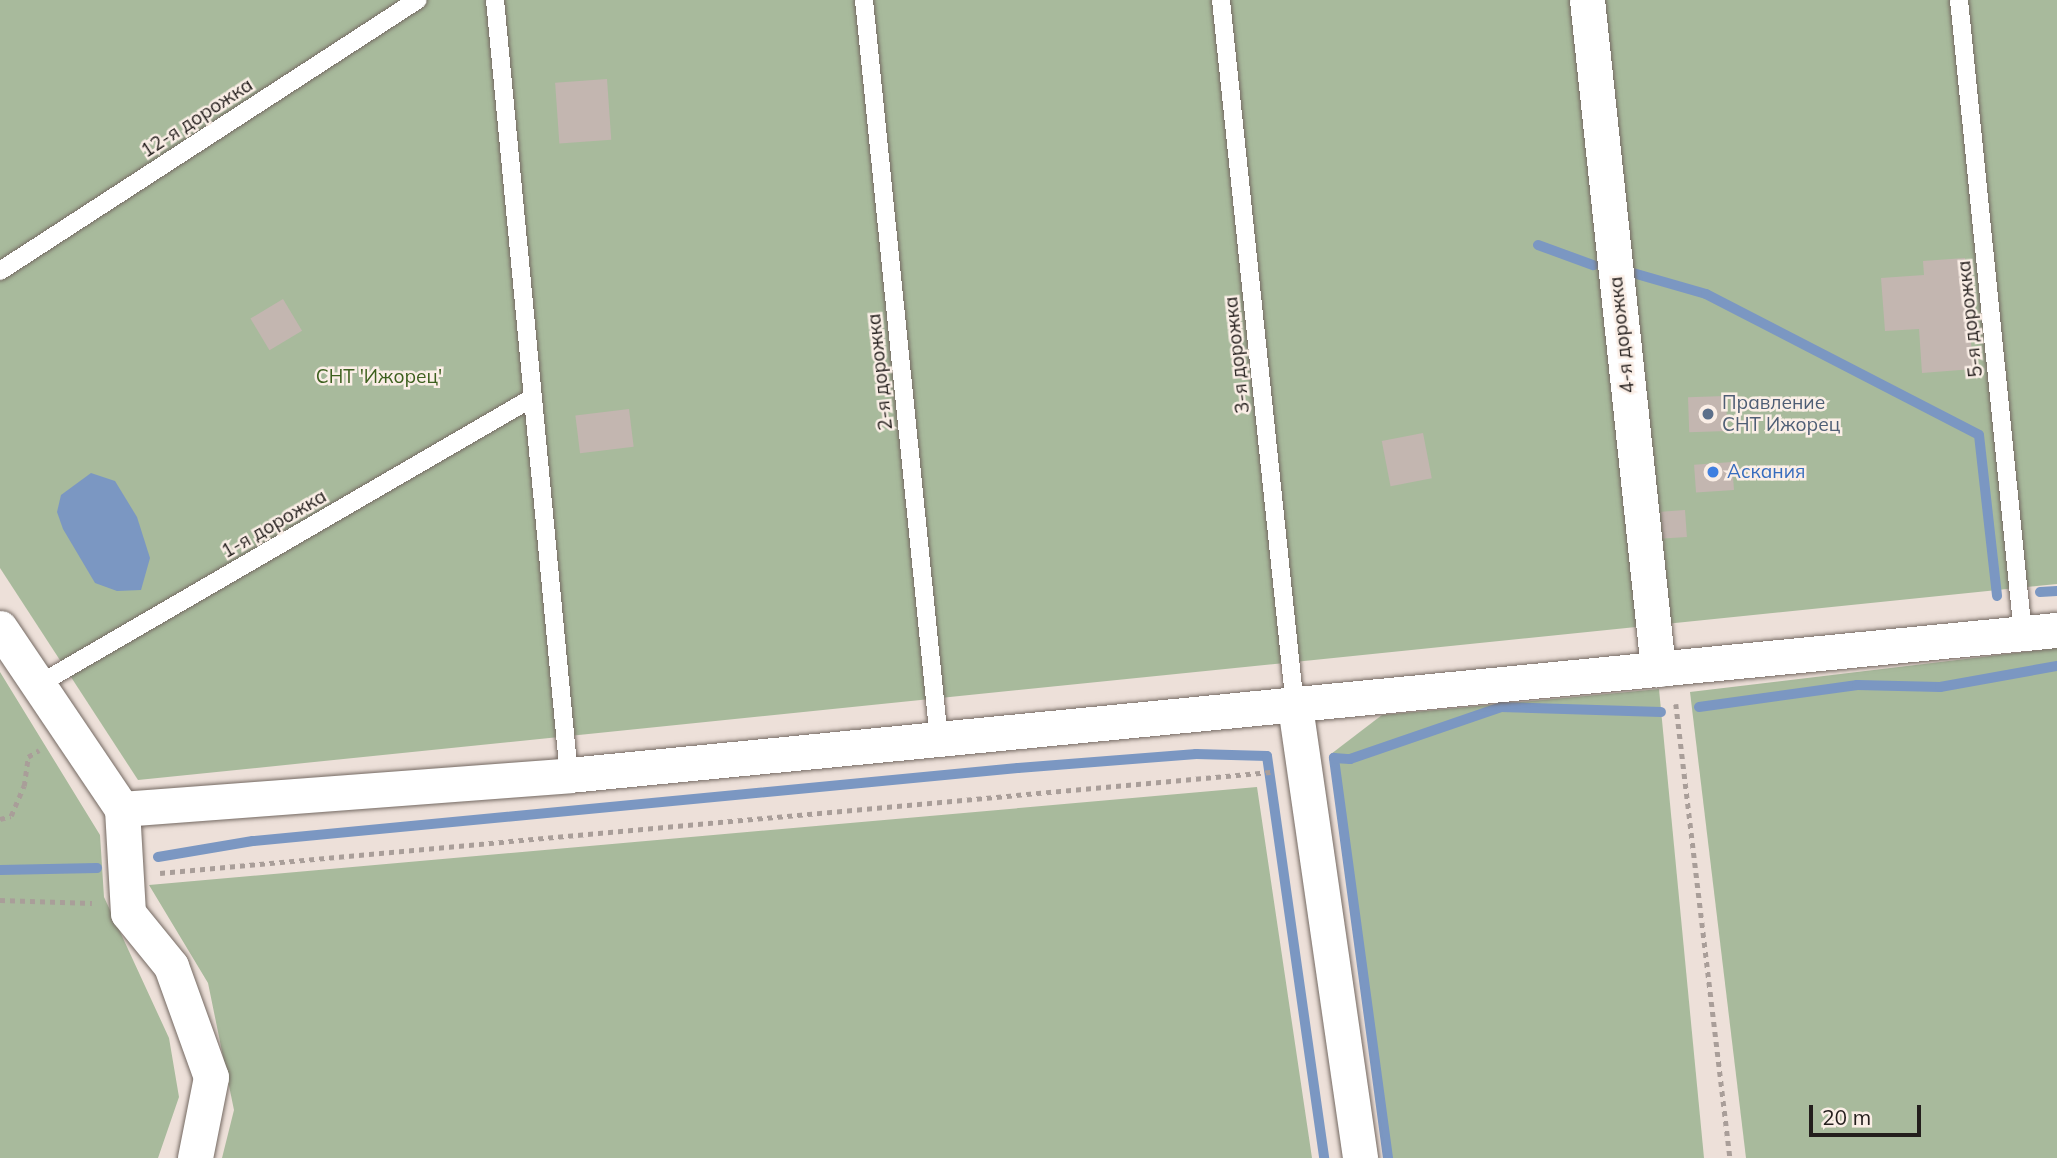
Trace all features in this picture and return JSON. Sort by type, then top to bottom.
[{"type":"street","name":"4-я дорожка","points":[[1587,0],[1658,670]]},
{"type":"street","points":[[0,628],[36,686],[122,809],[128,913],[171,966],[211,1077],[195,1158]]},
{"type":"street","points":[[122,809],[569,775],[2040,632]]},
{"type":"street","points":[[1295,706],[1360,1158]]},
{"type":"lane","name":"12-я дорожка","points":[[0,271],[418,0]]},
{"type":"lane","points":[[495,0],[569,775]]},
{"type":"lane","name":"2-я дорожка","points":[[864,0],[939,740]]},
{"type":"lane","name":"3-я дорожка","points":[[1221,0],[1295,706]]},
{"type":"lane","name":"5-я дорожка","points":[[1959,0],[2040,632]]},
{"type":"lane","name":"1-я дорожка","points":[[36,686],[532,398]]},
{"type":"path","points":[[1677,705],[1730,1158]]},
{"type":"path","points":[[0,820],[11,816],[24,786],[28,757],[68,732]]},
{"type":"path","points":[[0,901],[1250,773]]},
{"type":"green space","name":"СНТ 'Ижорец'","points":[[0,0],[2057,0],[2057,584],[138,780],[0,568]]},
{"type":"green space","points":[[2057,648],[2057,1158],[1746,1158],[1690,692]]},
{"type":"green space","points":[[0,672],[100,835],[104,897],[169,1038],[179,1097],[158,1158],[0,1158]]},
{"type":"green space","points":[[1659,689],[1704,1158],[1391,1158],[1331,754],[1382,715]]},
{"type":"green space","points":[[1257,787],[1312,1158],[222,1158],[234,1110],[208,983],[149,885]]},
{"type":"water","points":[[91,473],[115,481],[137,517],[150,558],[141,590],[117,591],[95,583],[63,529],[57,512],[61,495]]},
{"type":"building","points":[[607,79],[611,140],[559,143],[555,83]]},
{"type":"building","points":[[1965,258],[1973,369],[1922,373],[1919,329],[1885,331],[1881,278],[1924,275],[1923,261]]},
{"type":"building","points":[[283,299],[302,331],[269,350],[250,319]]},
{"type":"building","name":"Правление СНТ Ижорец","points":[[1726,396],[1727,431],[1689,432],[1688,397]]},
{"type":"building","points":[[629,409],[634,447],[580,453],[575,416]]},
{"type":"building","points":[[1423,433],[1432,478],[1391,486],[1382,441]]},
{"type":"building","points":[[1732,462],[1734,490],[1696,493],[1694,465]]},
{"type":"building","points":[[1685,510],[1687,537],[1663,539],[1661,512]]},
{"type":"waterway","points":[[1538,245],[1593,265]]},
{"type":"waterway","points":[[1633,273],[1706,294],[1979,435],[1997,596]]},
{"type":"waterway","points":[[2040,592],[2057,591]]},
{"type":"waterway","points":[[1699,707],[1857,685],[1940,687],[2057,666]]},
{"type":"waterway","points":[[1388,1158],[1334,758],[1350,759],[1501,707],[1661,712]]},
{"type":"waterway","points":[[158,857],[253,841],[1018,768],[1196,754],[1267,756],[1324,1158]]},
{"type":"waterway","points":[[0,870],[97,868]]},
{"type":"place","name":"Правление СНТ Ижорец","points":[[1708,414]]},
{"type":"place","name":"Аскания","points":[[1713,472]]}]
